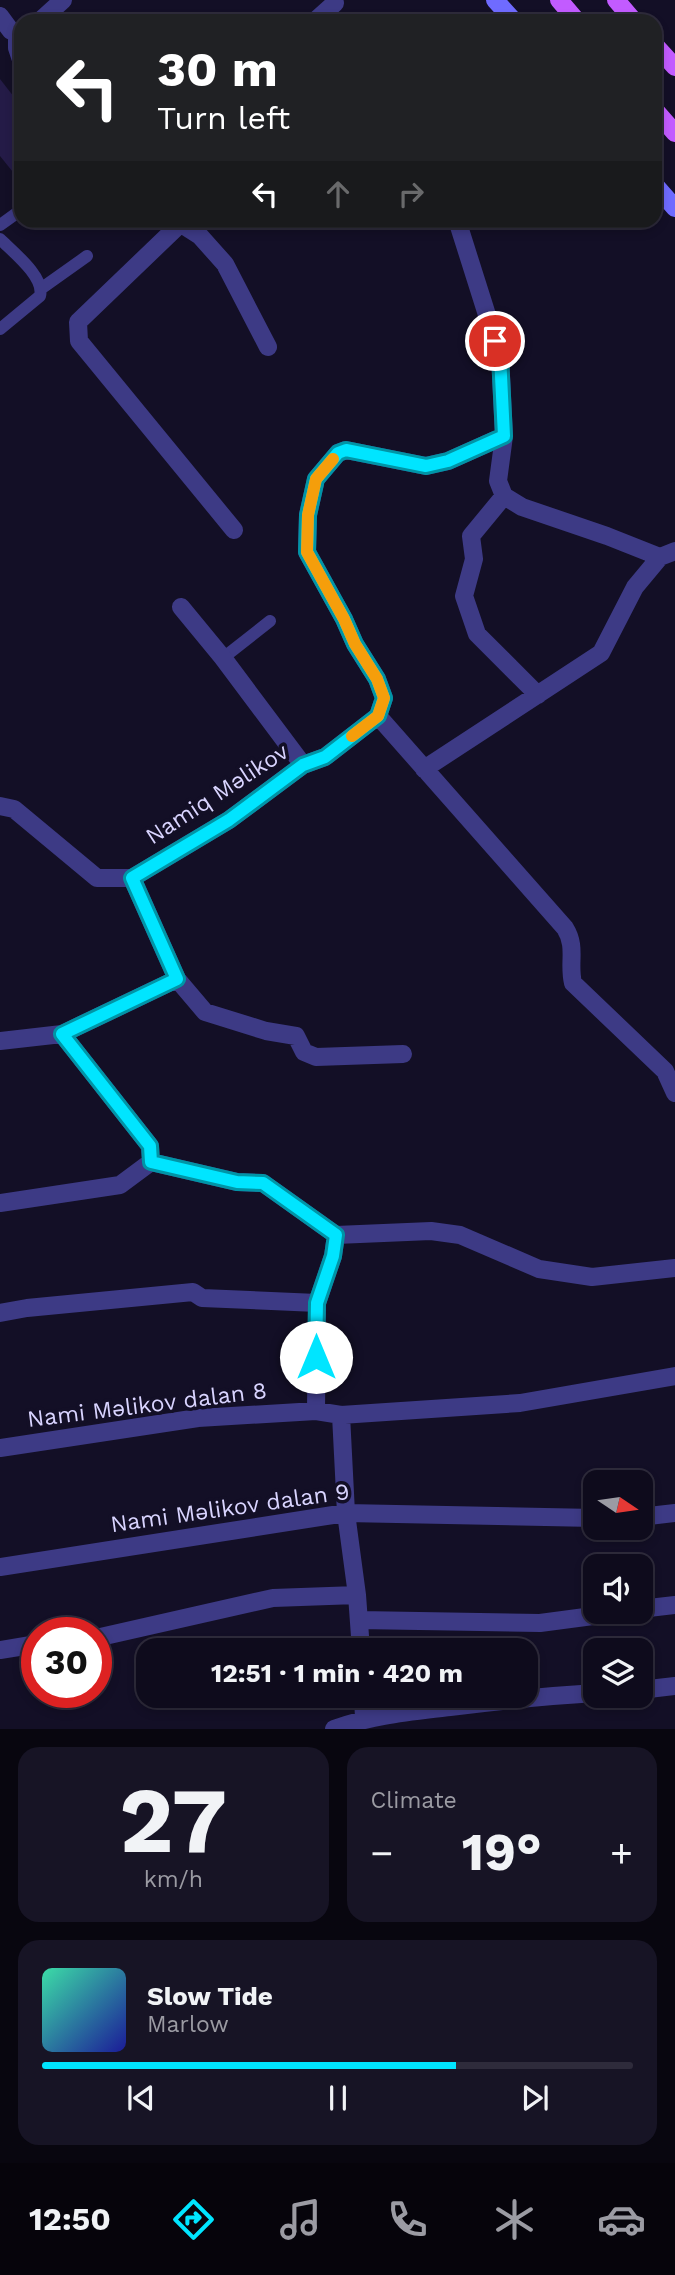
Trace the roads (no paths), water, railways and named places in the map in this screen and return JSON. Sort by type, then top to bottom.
[{"type":"main road","points":[[495,0],[508,14]]},
{"type":"main road","points":[[559,0],[571,14]]},
{"type":"main road","points":[[616,0],[628,14]]},
{"type":"main road","points":[[662,53],[675,67]]},
{"type":"main road","points":[[662,118],[675,133]]},
{"type":"main road","points":[[662,193],[675,208]]},
{"type":"street","points":[[48,14],[63,0]]},
{"type":"street","points":[[323,14],[335,3]]},
{"type":"street","points":[[172,228],[78,322],[77,333],[79,341],[234,530]]},
{"type":"street","points":[[187,228],[200,236],[225,264],[268,347]]},
{"type":"street","points":[[424,769],[601,653],[635,587],[668,554],[523,507],[504,496],[498,481],[504,436],[500,356],[460,228]]},
{"type":"street","points":[[504,436],[448,461],[426,466],[346,450],[338,453],[316,479],[308,515],[307,552],[355,644],[377,679],[384,698],[378,716],[565,928],[572,938],[570,972],[573,983],[665,1071],[675,1093]]},
{"type":"street","points":[[504,496],[471,537],[474,559],[464,596],[477,634],[538,695]]},
{"type":"street","points":[[181,607],[303,765]]},
{"type":"street","name":"Namiq Məlikov","points":[[132,878],[229,820],[303,765],[325,757],[378,716]]},
{"type":"street","points":[[0,806],[14,809],[97,878],[132,878],[177,979],[205,1012],[266,1031],[296,1036],[304,1052],[316,1057],[403,1054]]},
{"type":"street","points":[[0,1041],[62,1034],[177,979]]},
{"type":"street","points":[[62,1034],[150,1146],[151,1162]]},
{"type":"street","points":[[0,1203],[120,1185],[151,1162],[237,1182],[263,1183],[336,1235],[431,1231],[460,1235],[539,1269],[582,1276],[675,1268]]},
{"type":"street","points":[[316,1411],[317,1303],[333,1256],[336,1235]]},
{"type":"street","points":[[0,1313],[193,1292],[202,1298],[317,1303]]},
{"type":"street","name":"Nami Məlikov dalan 8","points":[[0,1448],[198,1418],[316,1411],[341,1415],[520,1403],[675,1376]]},
{"type":"street","points":[[341,1415],[346,1513],[360,1638]]},
{"type":"street","name":"Nami Məlikov dalan 9","points":[[0,1567],[346,1513],[583,1518]]},
{"type":"street","points":[[653,1516],[675,1513]]},
{"type":"street","points":[[112,1634],[273,1598],[357,1595]]},
{"type":"street","points":[[653,1608],[675,1605]]},
{"type":"street","points":[[359,1620],[540,1623],[583,1617]]},
{"type":"street","points":[[0,1650],[21,1647]]},
{"type":"street","points":[[653,1689],[675,1686]]},
{"type":"street","points":[[334,1729],[364,1718],[532,1697],[583,1694]]},
{"type":"street","points":[[364,1708],[364,1718]]},
{"type":"lane","points":[[0,239],[38,279],[42,288],[40,296],[0,329]]},
{"type":"lane","points":[[42,288],[87,256]]},
{"type":"lane","points":[[223,658],[270,621]]}]
